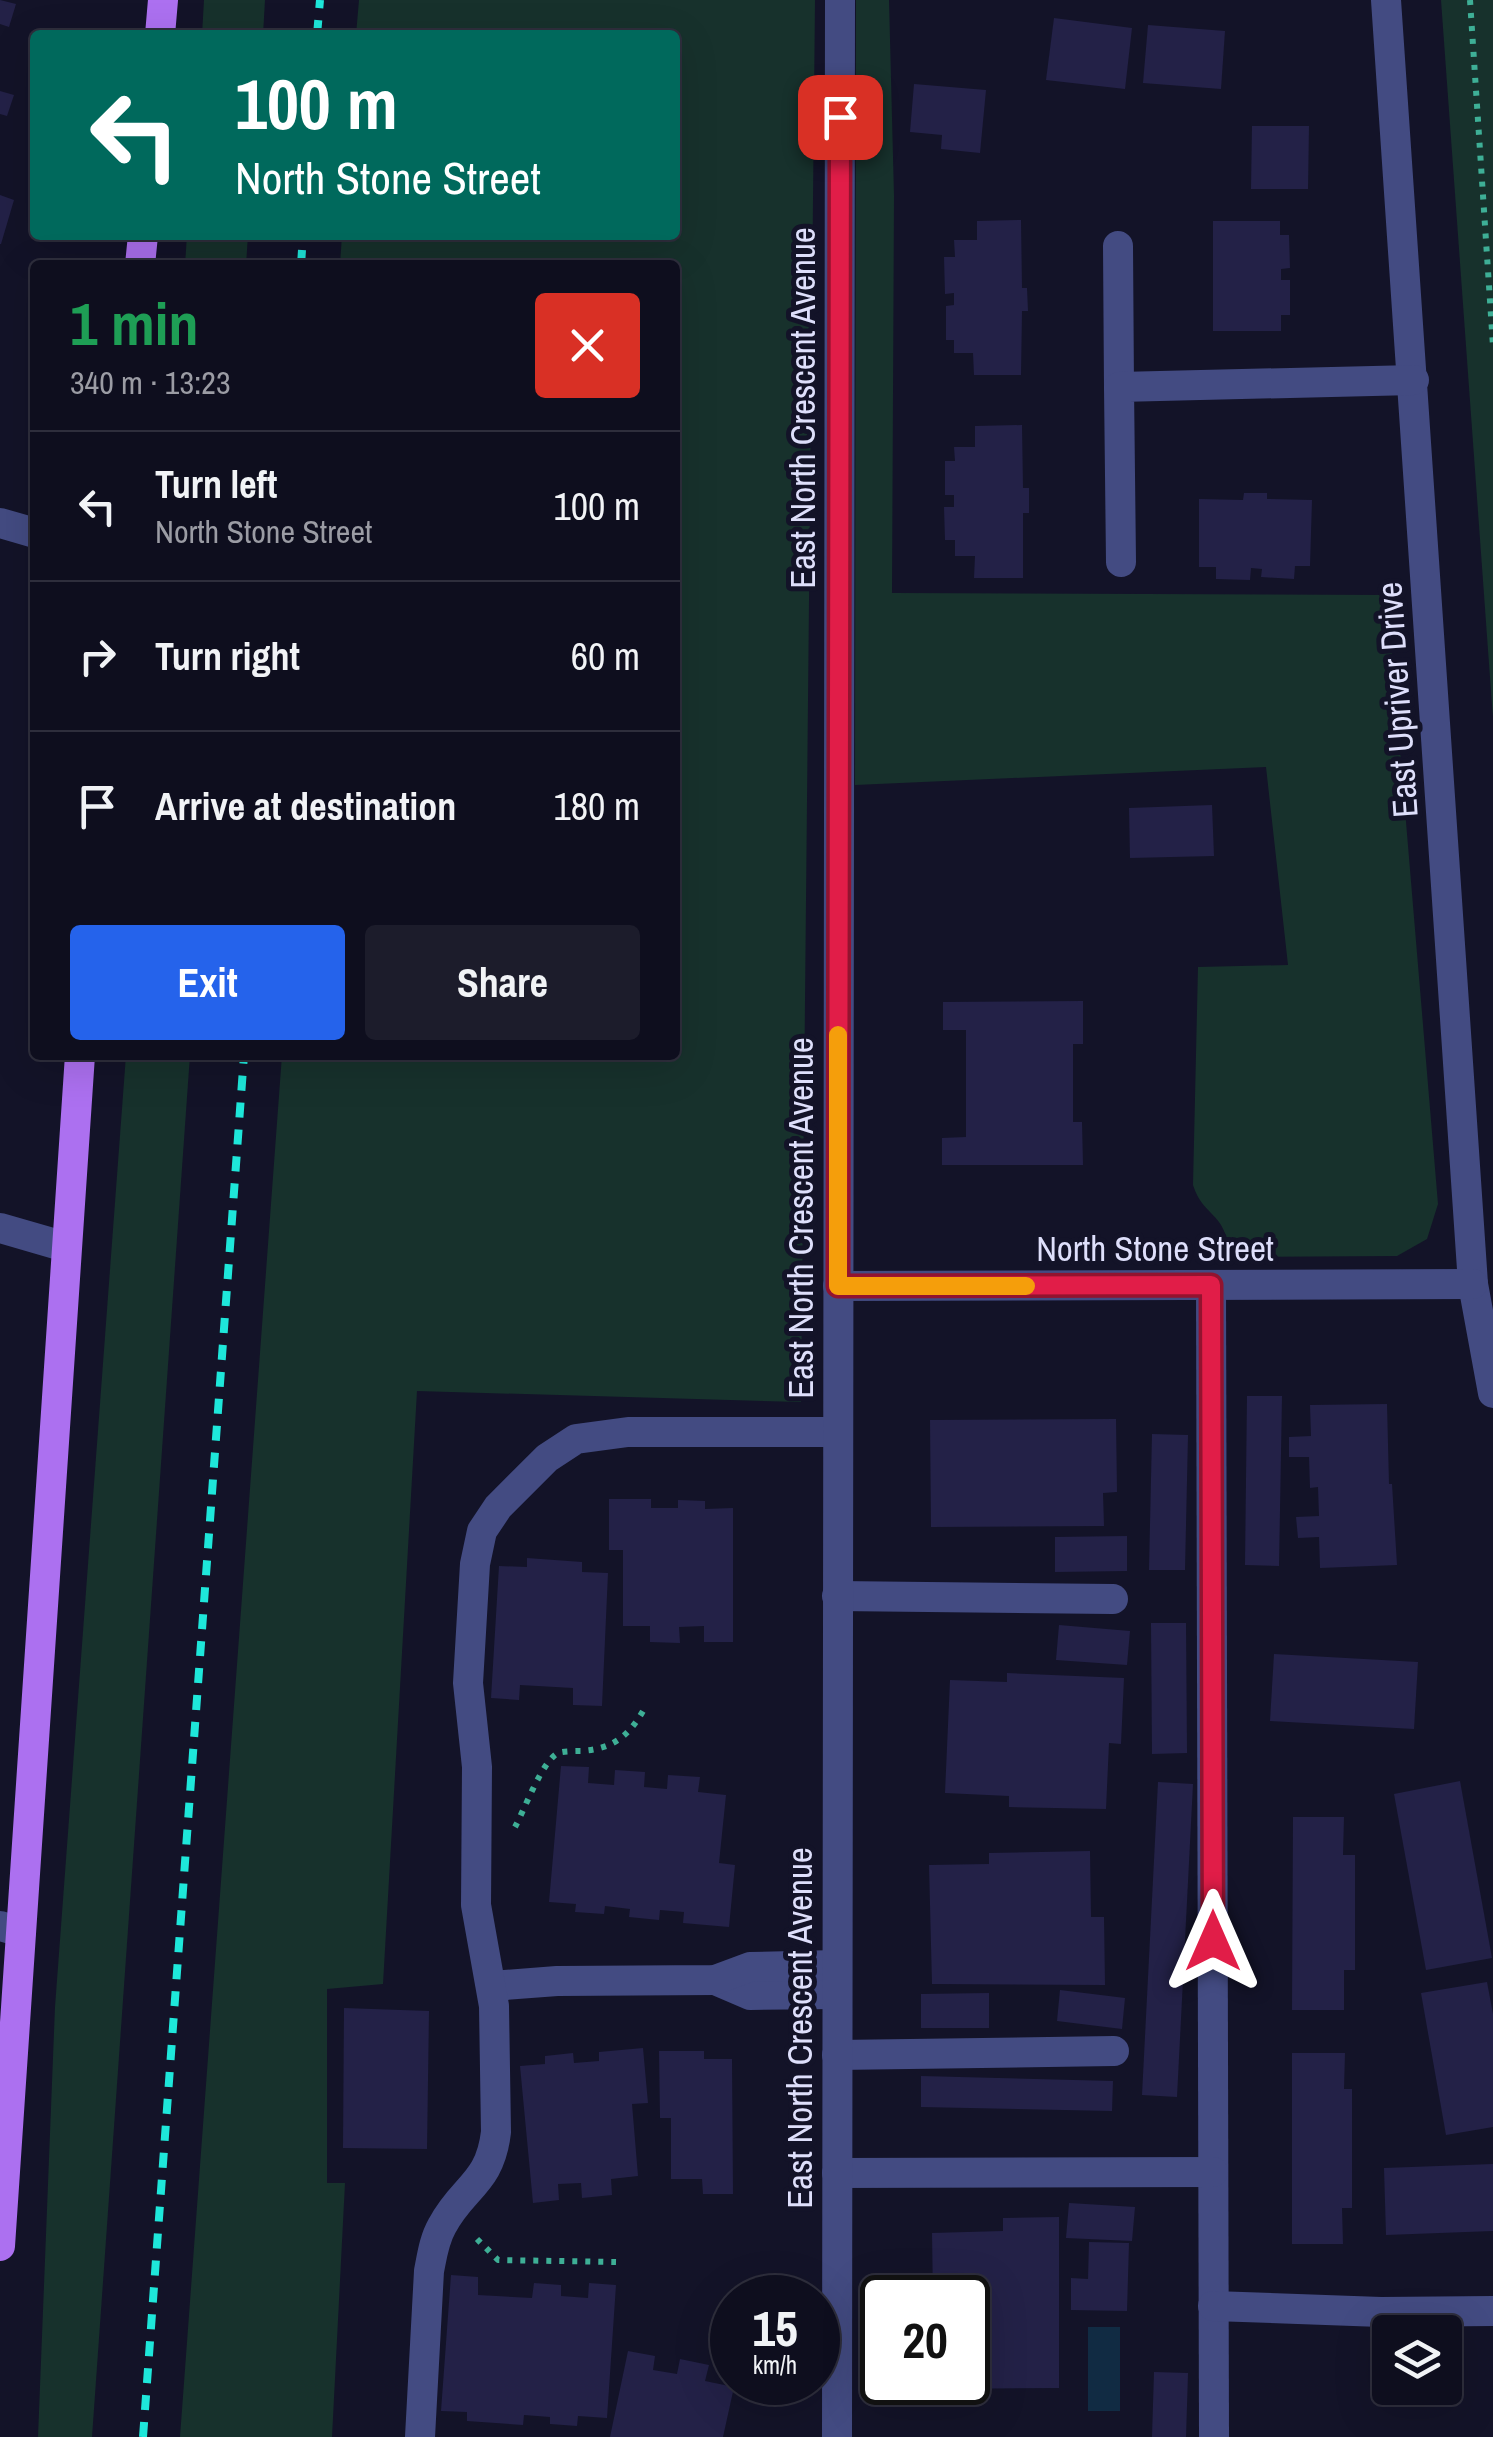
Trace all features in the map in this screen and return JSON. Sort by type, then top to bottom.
[{"type":"main road","points":[[160,30],[162,0]]},
{"type":"main road","points":[[0,2246],[10,1929],[80,1060]]},
{"type":"street","name":"East North Crescent Avenue","points":[[837,2437],[840,0]]},
{"type":"street","name":"East Upriver Drive","points":[[1386,0],[1473,1284],[1493,1393]]},
{"type":"street","points":[[1118,246],[1121,562]]},
{"type":"street","points":[[1119,387],[1414,380]]},
{"type":"street","points":[[0,523],[30,532]]},
{"type":"street","points":[[0,1228],[66,1247]]},
{"type":"street","name":"North Stone Street","points":[[838,1286],[1473,1284]]},
{"type":"street","points":[[1211,1285],[1214,2437]]},
{"type":"street","points":[[420,2437],[433,2247],[453,2209],[483,2176],[494,2149],[496,2044],[492,1986],[476,1905],[477,1767],[468,1683],[475,1564],[482,1531],[546,1458],[576,1438],[618,1432],[837,1432]]},
{"type":"street","points":[[837,1596],[1113,1599]]},
{"type":"street","points":[[492,1986],[557,1981],[715,1980],[750,1995],[837,1980]]},
{"type":"street","points":[[837,2054],[1114,2051]]},
{"type":"street","points":[[837,2173],[1213,2172]]},
{"type":"street","points":[[1214,2306],[1381,2312],[1493,2311]]},
{"type":"path","points":[[1470,0],[1493,346]]},
{"type":"path","points":[[514,1830],[548,1762],[558,1754],[602,1750],[617,1742],[632,1730],[643,1711]]},
{"type":"path","points":[[453,2209],[498,2260],[616,2262]]},
{"type":"green space","points":[[204,0],[265,0],[263,30],[202,30]]},
{"type":"green space","points":[[359,0],[815,0],[801,1402],[417,1391],[383,1984],[327,1989],[327,2183],[345,2183],[332,2437],[180,2437],[282,1060],[680,1060],[680,260],[340,260],[342,240],[680,240],[680,30],[356,30]]},
{"type":"green space","points":[[856,0],[889,0],[894,196],[892,593],[1387,595],[1438,1204],[1427,1239],[1397,1256],[1230,1257],[1224,1231],[1193,1185],[1198,967],[1288,965],[1266,767],[855,785]]},
{"type":"green space","points":[[1441,0],[1493,0],[1493,717],[1492,705]]},
{"type":"green space","points":[[187,240],[248,240],[246,260],[185,260]]},
{"type":"green space","points":[[126,1060],[190,1060],[92,2437],[38,2437],[55,2007]]},
{"type":"water","points":[[1088,2327],[1120,2327],[1120,2411],[1088,2411]]},
{"type":"building","points":[[0,0],[16,4],[9,27],[0,24]]},
{"type":"building","points":[[1054,18],[1132,28],[1125,89],[1046,80]]},
{"type":"building","points":[[1148,25],[1225,31],[1221,89],[1143,83]]},
{"type":"building","points":[[914,84],[986,90],[980,153],[941,149],[942,135],[910,132]]},
{"type":"building","points":[[0,91],[14,95],[7,116],[0,114]]},
{"type":"building","points":[[1252,126],[1309,126],[1308,189],[1251,189]]},
{"type":"building","points":[[0,195],[14,200],[1,244],[0,244]]},
{"type":"building","points":[[1021,220],[1022,288],[1027,288],[1028,311],[1022,311],[1021,375],[974,375],[973,353],[954,353],[954,340],[946,340],[946,306],[954,305],[954,293],[945,294],[944,257],[955,257],[954,240],[977,240],[977,221]]},
{"type":"building","points":[[1213,221],[1280,221],[1280,235],[1289,235],[1290,268],[1281,269],[1281,280],[1290,280],[1290,315],[1281,315],[1281,331],[1213,331]]},
{"type":"building","points":[[1022,425],[1023,488],[1029,488],[1029,513],[1023,513],[1023,578],[974,578],[975,556],[955,556],[955,540],[945,540],[944,507],[954,507],[954,495],[945,495],[945,461],[955,461],[954,447],[975,447],[975,426]]},
{"type":"building","points":[[1244,493],[1267,493],[1267,499],[1312,500],[1310,566],[1295,566],[1294,579],[1261,577],[1262,569],[1251,568],[1250,580],[1216,579],[1216,567],[1199,567],[1199,499],[1243,500]]},
{"type":"building","points":[[1212,805],[1214,856],[1130,858],[1129,808]]},
{"type":"building","points":[[1083,1001],[1083,1044],[1073,1044],[1073,1122],[1082,1122],[1083,1165],[942,1165],[942,1138],[966,1137],[966,1030],[943,1030],[943,1002]]},
{"type":"building","points":[[1247,1396],[1282,1396],[1279,1566],[1245,1565]]},
{"type":"building","points":[[1387,1404],[1397,1565],[1320,1568],[1319,1537],[1298,1538],[1296,1517],[1319,1516],[1318,1487],[1310,1488],[1309,1457],[1289,1457],[1289,1437],[1311,1436],[1310,1405]]},
{"type":"building","points":[[1116,1419],[1117,1492],[1103,1493],[1104,1526],[931,1527],[930,1420]]},
{"type":"building","points":[[1152,1434],[1188,1435],[1185,1570],[1149,1570]]},
{"type":"building","points":[[609,1499],[651,1499],[651,1508],[678,1508],[678,1500],[705,1501],[705,1509],[733,1508],[733,1642],[704,1642],[704,1626],[679,1627],[680,1643],[650,1642],[650,1626],[623,1626],[623,1550],[609,1550]]},
{"type":"building","points":[[1127,1536],[1127,1571],[1055,1572],[1055,1537]]},
{"type":"building","points":[[527,1558],[582,1562],[582,1572],[608,1573],[602,1706],[573,1705],[573,1688],[520,1685],[519,1700],[491,1698],[499,1566],[527,1567]]},
{"type":"building","points":[[1151,1623],[1186,1623],[1187,1753],[1152,1754]]},
{"type":"building","points":[[1059,1625],[1130,1631],[1127,1665],[1056,1660]]},
{"type":"building","points":[[1274,1654],[1418,1662],[1414,1729],[1270,1721]]},
{"type":"building","points":[[1007,1673],[1124,1678],[1121,1744],[1109,1743],[1106,1809],[1009,1807],[1009,1796],[945,1793],[950,1680],[1007,1682]]},
{"type":"building","points":[[561,1766],[589,1767],[588,1783],[614,1785],[615,1770],[645,1772],[644,1787],[667,1789],[668,1775],[700,1777],[698,1792],[726,1795],[719,1863],[735,1865],[729,1927],[683,1923],[684,1912],[660,1910],[659,1920],[629,1917],[630,1909],[605,1906],[604,1914],[575,1912],[576,1904],[549,1902]]},
{"type":"building","points":[[1460,1781],[1492,1958],[1426,1970],[1394,1794]]},
{"type":"building","points":[[1158,1782],[1193,1784],[1177,2097],[1142,2095]]},
{"type":"building","points":[[1293,1817],[1344,1817],[1343,1855],[1355,1855],[1355,1970],[1344,1970],[1344,2010],[1292,2010]]},
{"type":"building","points":[[1090,1851],[1091,1917],[1104,1917],[1105,1985],[932,1984],[929,1865],[989,1864],[989,1853]]},
{"type":"building","points":[[1487,1982],[1493,2014],[1493,2127],[1446,2135],[1421,1993]]},
{"type":"building","points":[[1060,1990],[1125,1998],[1122,2029],[1057,2021]]},
{"type":"building","points":[[989,1993],[989,2028],[921,2028],[921,1994]]},
{"type":"building","points":[[344,2008],[429,2011],[427,2149],[343,2148]]},
{"type":"building","points":[[643,2048],[648,2103],[632,2104],[638,2176],[611,2179],[612,2195],[582,2198],[581,2183],[558,2184],[559,2200],[533,2203],[520,2066],[545,2064],[545,2056],[573,2053],[574,2063],[599,2061],[599,2052]]},
{"type":"building","points":[[659,2051],[704,2051],[704,2059],[732,2059],[733,2194],[703,2194],[702,2179],[671,2179],[671,2118],[660,2118]]},
{"type":"building","points":[[1292,2053],[1345,2053],[1344,2089],[1352,2089],[1352,2208],[1342,2208],[1343,2244],[1292,2244]]},
{"type":"building","points":[[921,2076],[1113,2081],[1112,2111],[921,2107]]},
{"type":"building","points":[[1493,2164],[1493,2231],[1386,2235],[1384,2168]]},
{"type":"building","points":[[1069,2203],[1135,2207],[1132,2241],[1066,2238]]},
{"type":"building","points":[[1059,2217],[1059,2388],[990,2389],[990,2275],[933,2275],[932,2233],[1003,2231],[1003,2218]]},
{"type":"building","points":[[1089,2242],[1129,2243],[1127,2311],[1071,2310],[1071,2278],[1088,2279]]},
{"type":"building","points":[[451,2275],[478,2277],[478,2295],[532,2298],[534,2283],[561,2285],[561,2296],[588,2298],[589,2283],[616,2285],[607,2418],[578,2416],[577,2426],[550,2424],[550,2417],[524,2415],[523,2425],[467,2421],[467,2412],[441,2411]]},
{"type":"building","points":[[628,2351],[655,2356],[653,2370],[677,2374],[680,2359],[709,2365],[705,2381],[710,2382],[710,2405],[730,2405],[723,2437],[610,2437]]},
{"type":"building","points":[[1154,2372],[1188,2373],[1186,2437],[1152,2437]]},
{"type":"railway","points":[[317,30],[320,0]]},
{"type":"railway","points":[[301,260],[303,240]]},
{"type":"railway","points":[[143,2437],[244,1060]]},
{"type":"slow traffic","points":[[838,1035],[838,1286],[1026,1286]]},
{"type":"route","points":[[840,117],[838,1286],[1211,1285],[1213,1941]]}]
